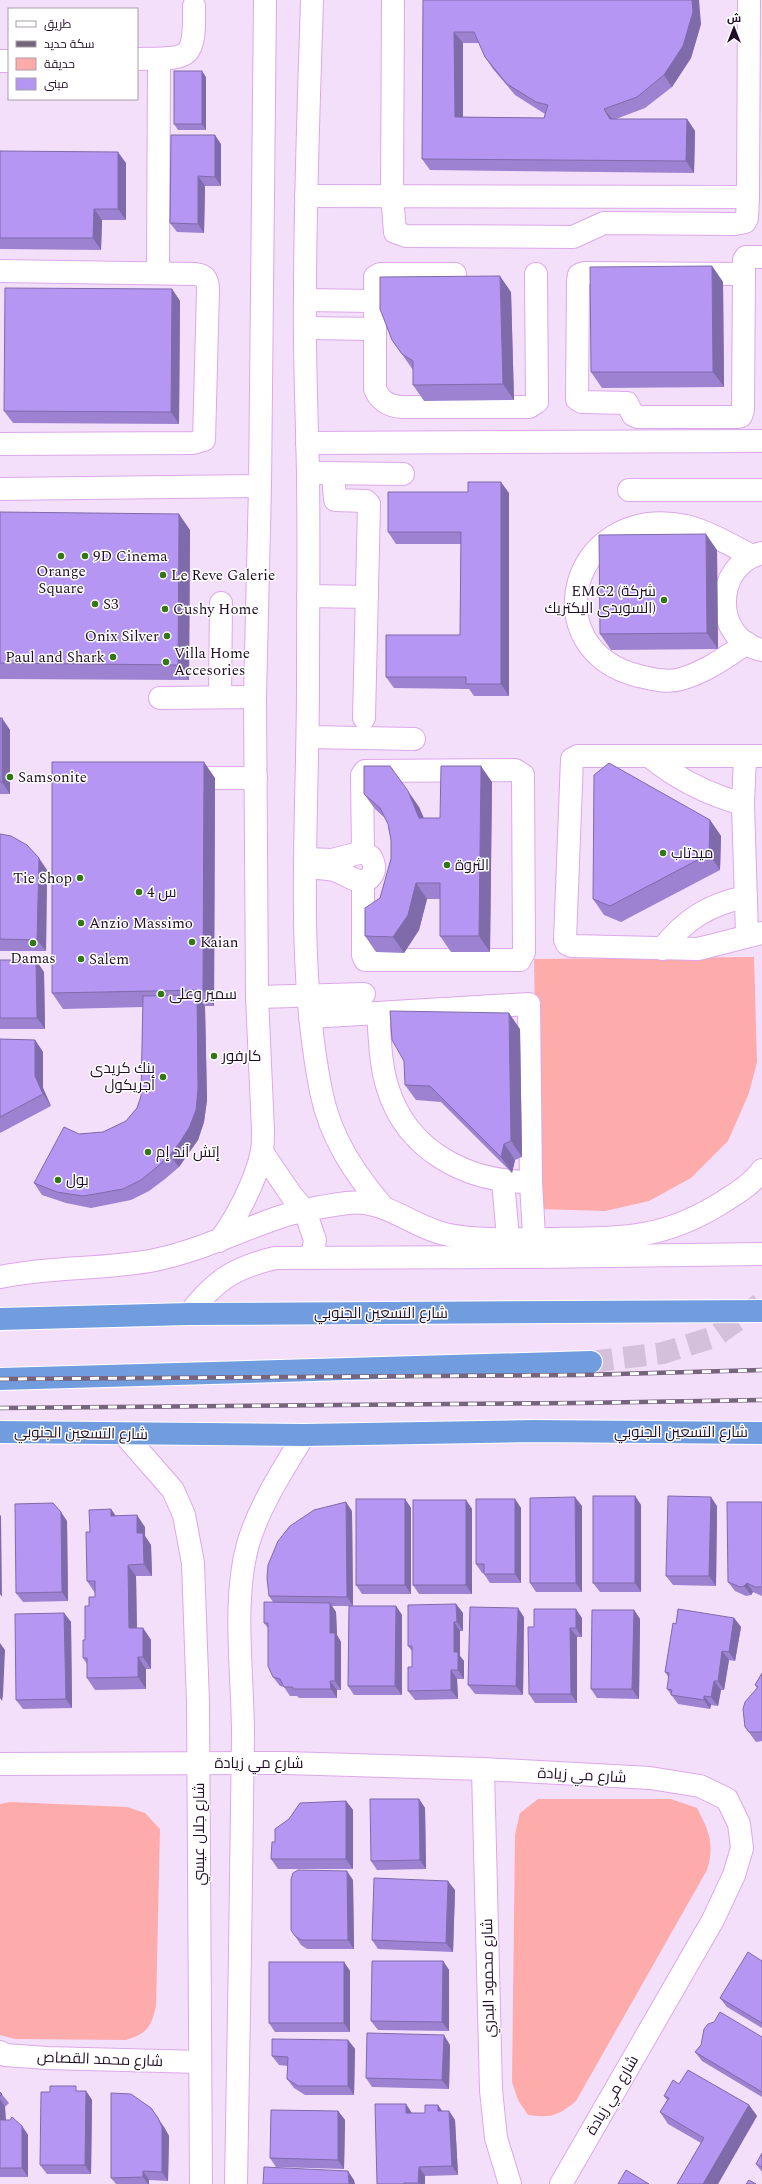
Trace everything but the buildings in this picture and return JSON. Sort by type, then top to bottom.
[{"type":"highway","name":"شارع التسعين الجنوبي","points":[[0,1319],[190,1314],[762,1311]]},
{"type":"highway","points":[[0,1379],[591,1362]]},
{"type":"highway","name":"شارع التسعين الجنوبي","points":[[0,1432],[304,1435],[533,1431],[762,1433]]},
{"type":"street","points":[[219,1241],[229,1228],[239,1210],[262,1152],[263,1130],[257,997],[254,697],[260,486],[265,0]]},
{"type":"street","points":[[312,0],[306,196],[305,300],[308,473],[308,737],[306,863],[308,994],[321,1093],[331,1126],[344,1157],[363,1184],[384,1208]]},
{"type":"street","points":[[393,0],[392,195],[395,232],[399,235],[414,236],[573,237],[604,223],[735,224],[745,222],[747,218],[748,197],[749,0]]},
{"type":"street","points":[[138,59],[159,59],[183,56],[192,46],[195,35],[194,6]]},
{"type":"street","points":[[158,272],[159,59]]},
{"type":"street","points":[[306,196],[748,197]]},
{"type":"street","points":[[744,274],[584,273],[579,275],[577,400],[582,402],[627,403],[632,415],[638,417],[741,416],[743,410],[744,274],[744,260],[746,257],[762,257]]},
{"type":"street","points":[[0,272],[158,272],[202,275],[208,283],[204,440],[193,443],[0,444]]},
{"type":"street","points":[[455,274],[378,274],[375,277],[375,389],[378,395],[388,404],[402,407],[533,407],[537,402],[536,274]]},
{"type":"street","points":[[305,300],[374,301]]},
{"type":"street","points":[[306,328],[375,329]]},
{"type":"street","points":[[307,443],[762,441]]},
{"type":"street","points":[[308,473],[403,474]]},
{"type":"street","points":[[333,473],[335,500],[369,502],[364,718]]},
{"type":"street","points":[[0,489],[260,486]]},
{"type":"street","points":[[629,490],[762,490]]},
{"type":"street","points":[[660,523],[686,526],[714,536],[757,555],[734,572],[726,586],[724,602],[727,618],[732,628],[755,647],[680,680],[654,680],[629,674],[607,662],[589,645],[578,623],[575,598],[580,574],[593,553],[611,536],[634,527],[660,523]]},
{"type":"street","points":[[308,596],[367,597]]},
{"type":"street","points":[[220,697],[221,603]]},
{"type":"street","points":[[160,698],[254,697]]},
{"type":"street","points":[[308,737],[414,739]]},
{"type":"street","points":[[578,756],[753,756],[743,804],[746,897],[755,934],[706,949],[572,946],[567,944],[565,940],[572,759],[578,756]]},
{"type":"street","points":[[649,756],[661,766],[690,784],[722,799],[743,804]]},
{"type":"street","points":[[363,852],[362,775],[365,771],[514,770],[523,775],[524,952],[520,960],[365,960],[363,955],[363,881]]},
{"type":"street","points":[[164,777],[256,778]]},
{"type":"street","points":[[363,852],[371,857],[375,867],[371,876],[363,881],[353,880],[344,873],[306,863],[332,860],[363,852]]},
{"type":"street","points":[[662,949],[675,933],[690,919],[707,909],[726,901],[746,897]]},
{"type":"street","points":[[257,997],[308,994],[364,994]]},
{"type":"street","points":[[310,1017],[528,1004],[530,1008],[531,1182],[534,1248]]},
{"type":"street","points":[[378,1013],[382,1060],[388,1088],[395,1108],[412,1135],[436,1156],[467,1171],[503,1180],[531,1182]]},
{"type":"street","points":[[262,1152],[292,1196],[305,1211],[315,1240],[312,1258]]},
{"type":"street","points":[[190,1314],[205,1292],[220,1280],[249,1264],[275,1258],[312,1258],[534,1248],[652,1234],[682,1224],[709,1211],[760,1178]]},
{"type":"street","points":[[503,1180],[508,1238]]},
{"type":"street","points":[[0,1277],[155,1260],[219,1241],[283,1216],[349,1203],[367,1203],[384,1208],[431,1230],[448,1235],[508,1238],[534,1248],[762,1254]]},
{"type":"street","name":"شارع جلال عيسي","points":[[124,1434],[173,1490],[185,1521],[193,1563],[199,1763],[200,2184]]},
{"type":"street","points":[[236,2184],[242,1762],[240,1618],[242,1580],[248,1545],[268,1496],[304,1435]]},
{"type":"street","name":"شارع مي زيادة","points":[[0,1764],[242,1762],[483,1769],[650,1778],[700,1786],[727,1799],[739,1824],[742,1848],[734,1875],[713,1920],[561,2184]]},
{"type":"street","name":"شارع محمود البدري","points":[[483,1769],[490,2090],[496,2138],[510,2184]]},
{"type":"street","name":"شارع محمد القصاص","points":[[0,2052],[4,2055],[47,2058],[200,2062]]},
{"type":"green space","points":[[754,957],[757,1062],[749,1093],[728,1141],[691,1178],[649,1201],[605,1211],[538,1209],[534,959]]},
{"type":"green space","points":[[538,1799],[671,1799],[697,1808],[708,1831],[711,1845],[707,1870],[576,2101],[559,2113],[549,2116],[528,2115],[518,2100],[512,2082],[515,1835],[520,1813]]},
{"type":"green space","points":[[10,1802],[127,1807],[145,1813],[160,1829],[156,2006],[150,2025],[139,2035],[126,2040],[15,2039],[0,2035],[0,1804]]},
{"type":"tunnel","points":[[591,1362],[663,1353],[714,1337],[760,1304]]},
{"type":"railway","points":[[0,1379],[581,1375],[762,1370]]},
{"type":"railway","points":[[0,1408],[762,1400]]},
{"type":"place","name":"Orange Square","points":[[61,556]]},
{"type":"place","name":"9D Cinema","points":[[85,556]]},
{"type":"place","name":"Le Reve Galerie","points":[[163,575]]},
{"type":"place","name":"EMC2 (شركة السويدى اليكتريك)","points":[[664,600]]},
{"type":"place","name":"S3","points":[[95,604]]},
{"type":"place","name":"Cushy Home","points":[[165,609]]},
{"type":"place","name":"Onix Silver","points":[[167,636]]},
{"type":"place","name":"Paul and Shark","points":[[113,657]]},
{"type":"place","name":"Villa Home Accesories","points":[[166,662]]},
{"type":"place","name":"Samsonite","points":[[10,777]]},
{"type":"place","name":"ميدتاب","points":[[663,853]]},
{"type":"place","name":"الثروة","points":[[447,865]]},
{"type":"place","name":"Tie Shop","points":[[80,878]]},
{"type":"place","name":"س 4","points":[[139,892]]},
{"type":"place","name":"Anzio Massimo","points":[[81,923]]},
{"type":"place","name":"Kaian","points":[[192,942]]},
{"type":"place","name":"Damas","points":[[33,943]]},
{"type":"place","name":"Salem","points":[[81,959]]},
{"type":"place","name":"سمير وعلى","points":[[161,994]]},
{"type":"place","name":"كارفور","points":[[214,1056]]},
{"type":"place","name":"بنك كريدى أجريكول","points":[[163,1077]]},
{"type":"place","name":"إتش آند إم","points":[[148,1152]]},
{"type":"place","name":"بول","points":[[58,1180]]}]
